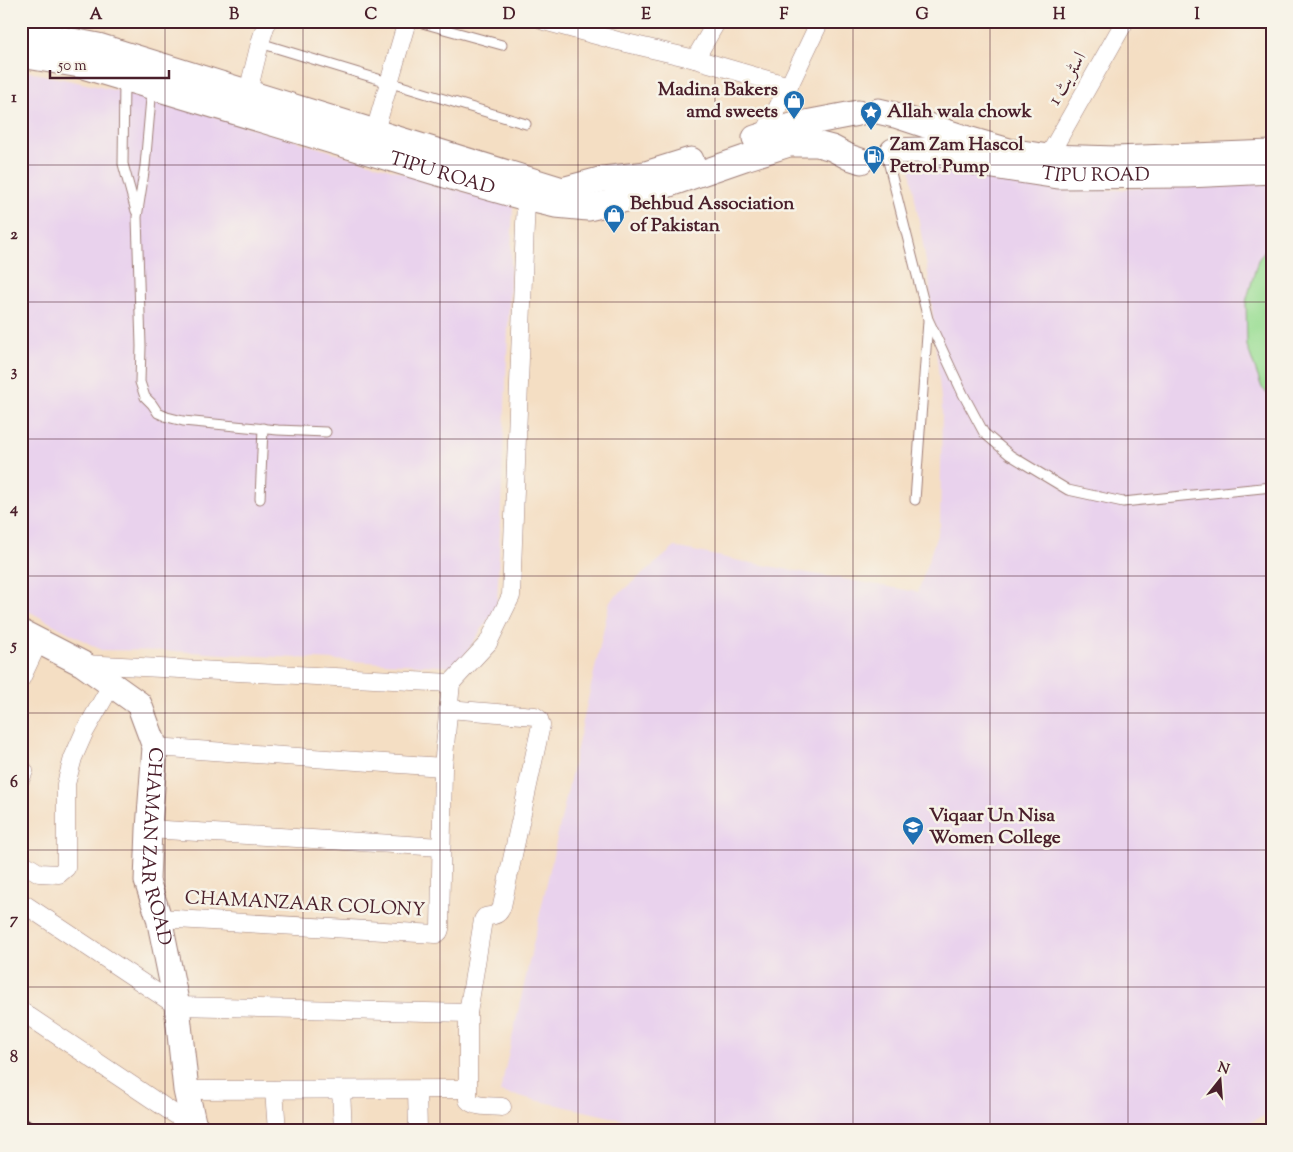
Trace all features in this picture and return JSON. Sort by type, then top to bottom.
[{"type":"main road","points":[[23,35],[98,46],[562,190],[602,179],[646,174],[795,124],[868,112],[895,115],[1009,151],[1048,157],[1116,159],[1272,153]]},
{"type":"main road","name":"TIPU ROAD","points":[[23,35],[80,65],[526,198],[556,205],[588,208],[626,199],[789,144],[817,144],[832,148],[861,161]]},
{"type":"main road","points":[[868,112],[887,116],[897,132],[896,142],[890,154],[874,163],[861,161],[851,154],[845,144],[844,132],[849,121],[868,112]]},
{"type":"main road","name":"TIPU ROAD","points":[[890,154],[923,150],[993,166],[1058,176],[1188,175],[1272,171]]},
{"type":"main road","name":"CHAMAN ZAR ROAD","points":[[30,636],[83,664],[139,704],[154,747],[147,881],[159,918],[177,1006],[186,1090],[197,1129]]},
{"type":"street","points":[[248,92],[267,21]]},
{"type":"street","points":[[375,131],[407,21]]},
{"type":"street","points":[[544,21],[695,59],[789,86]]},
{"type":"street","points":[[695,59],[717,21]]},
{"type":"street","points":[[762,136],[789,86],[820,21]]},
{"type":"street","name":"اسٹریٹ 1","points":[[1048,157],[1126,21]]},
{"type":"street","points":[[83,664],[451,683],[488,643],[511,596],[526,198]]},
{"type":"street","points":[[21,679],[30,636]]},
{"type":"street","name":"CHAMANZAAR COLONY","points":[[159,918],[436,934],[439,932],[443,767],[451,683]]},
{"type":"street","points":[[21,862],[39,874],[59,874],[66,868],[66,784],[73,758],[84,733],[112,684]]},
{"type":"street","points":[[448,709],[535,716],[541,724],[502,906],[500,912],[496,915],[486,917],[483,920],[468,1013],[468,1100],[477,1105],[502,1107]]},
{"type":"street","points":[[154,747],[443,767]]},
{"type":"street","points":[[21,767],[24,771],[21,778]]},
{"type":"street","points":[[149,829],[441,847]]},
{"type":"street","points":[[21,902],[177,1006],[468,1013]]},
{"type":"street","points":[[21,1011],[197,1129]]},
{"type":"street","points":[[186,1090],[467,1089]]},
{"type":"street","points":[[274,1090],[277,1131]]},
{"type":"street","points":[[341,1090],[343,1131]]},
{"type":"street","points":[[417,1090],[418,1131]]},
{"type":"lane","points":[[415,21],[502,45]]},
{"type":"lane","points":[[260,43],[526,124]]},
{"type":"lane","points":[[124,78],[123,164],[137,216]]},
{"type":"lane","points":[[152,87],[145,166],[137,216],[141,346],[140,382],[145,397],[158,413],[183,421],[326,432]]},
{"type":"lane","points":[[890,154],[928,319],[963,394],[984,433],[1010,455],[1068,490],[1122,502],[1272,487]]},
{"type":"lane","points":[[915,500],[928,319]]},
{"type":"lane","points":[[260,499],[263,428]]},
{"type":"shaded area","points":[[21,70],[160,100],[513,206],[497,606],[457,667],[172,651],[101,650],[21,607]]},
{"type":"shaded area","name":"Viqaar Un Nisa Women College","points":[[907,152],[1010,182],[1111,190],[1209,183],[1272,182],[1272,1113],[1227,1131],[673,1131],[500,1092],[610,601],[675,547],[740,561],[918,592],[940,526],[942,409],[929,279]]},
{"type":"green space","points":[[1272,240],[1272,399],[1262,388],[1247,346],[1246,302],[1258,260]]},
{"type":"railway","points":[[21,1117],[41,1131]]},
{"type":"place","name":"Madina Bakers amd sweets","points":[[794,120]]},
{"type":"place","name":"Allah wala chowk","points":[[871,131]]},
{"type":"place","name":"Zam Zam Hascol Petrol Pump","points":[[874,175]]},
{"type":"place","name":"Behbud Association of Pakistan","points":[[614,234]]},
{"type":"place","name":"Viqaar Un Nisa Women College","points":[[913,846]]}]
